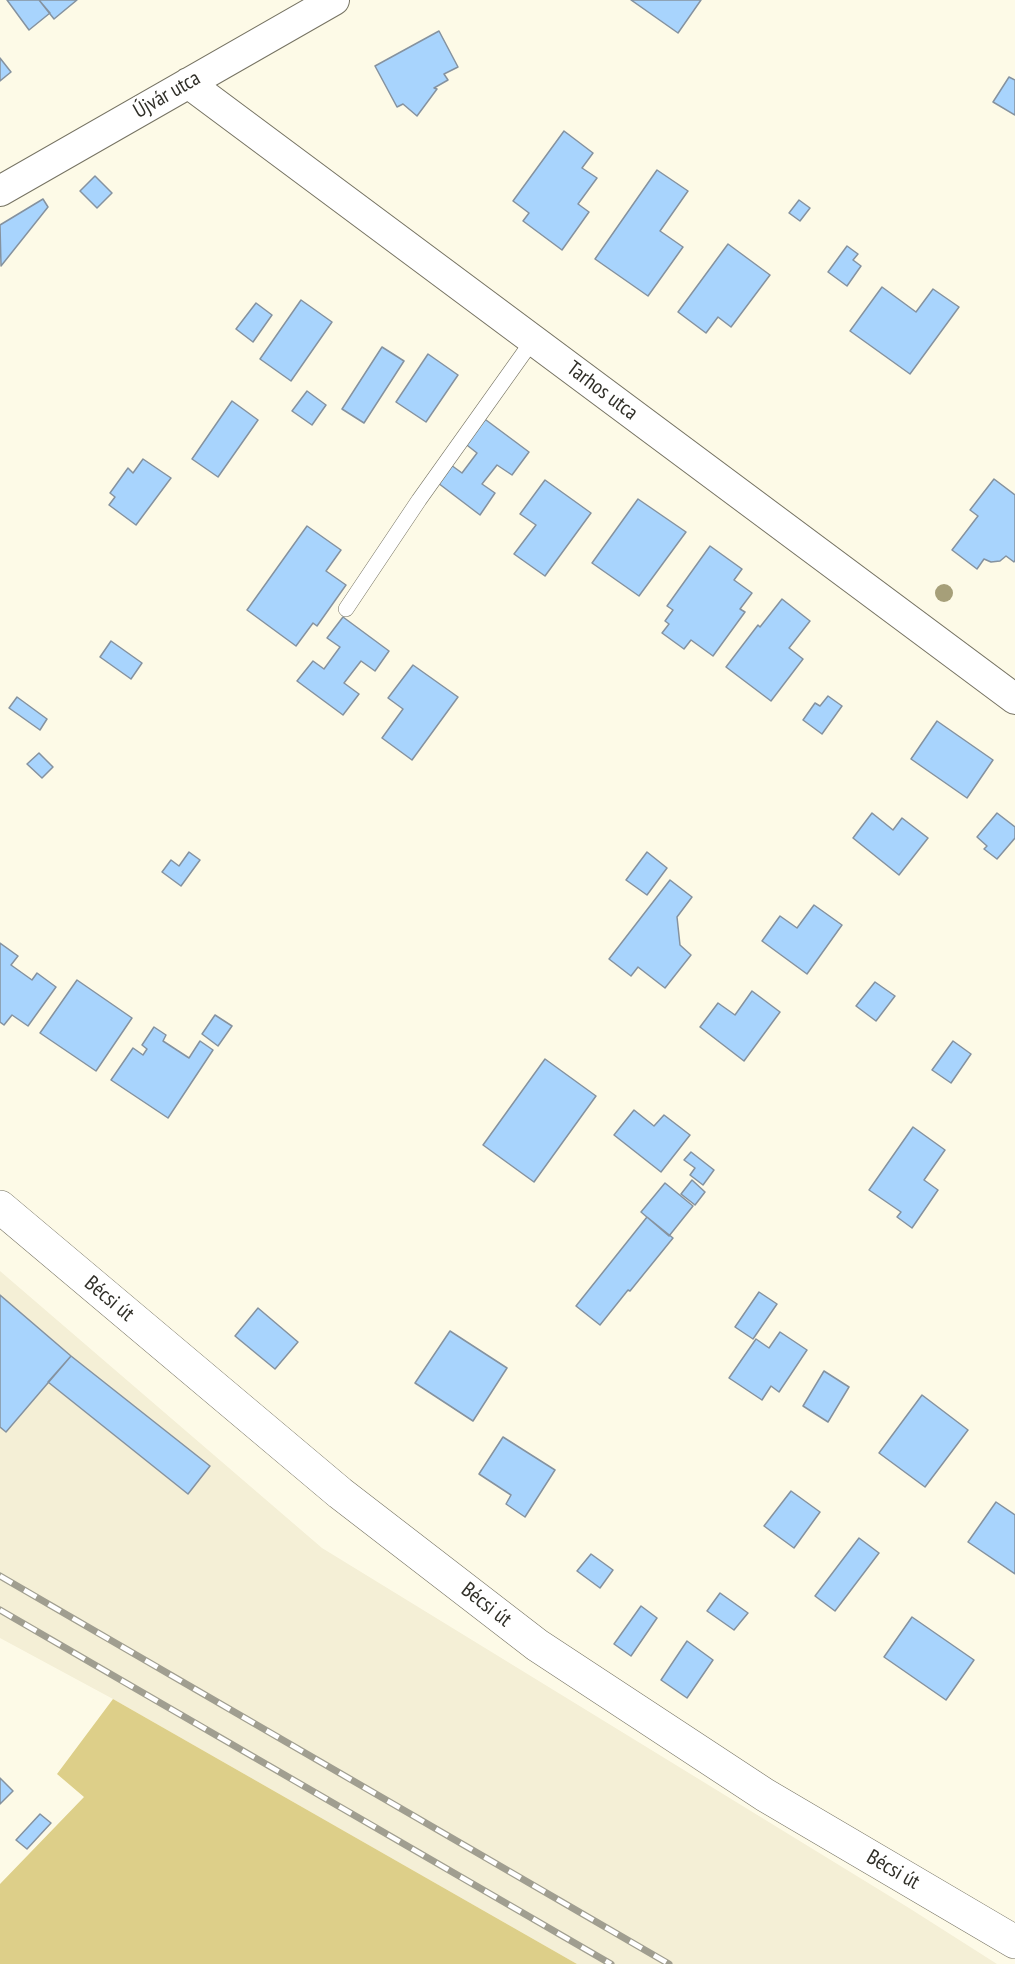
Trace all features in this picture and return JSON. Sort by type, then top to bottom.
[{"type":"street","name":"Újvár utca","points":[[0,191],[334,0]]},
{"type":"street","name":"Tarhos utca","points":[[188,83],[1015,699]]},
{"type":"street","name":"Bécsi út","points":[[0,1208],[340,1493],[537,1645],[765,1795],[1015,1942]]},
{"type":"lane","points":[[346,609],[419,500],[533,340]]},
{"type":"shaded area","points":[[0,1271],[322,1548],[997,1964],[577,1964],[113,1699],[0,1638]]},
{"type":"shaded area","points":[[113,1699],[577,1964],[0,1964],[0,1884],[84,1797],[57,1774]]},
{"type":"building","points":[[7,0],[39,0],[50,13],[29,30]]},
{"type":"building","points":[[39,0],[77,0],[54,19]]},
{"type":"building","points":[[631,0],[701,0],[678,33]]},
{"type":"building","points":[[439,31],[458,67],[444,74],[448,80],[434,88],[437,89],[417,116],[403,104],[397,107],[375,66]]},
{"type":"building","points":[[0,58],[11,72],[0,81]]},
{"type":"building","points":[[1009,77],[1015,80],[1015,115],[993,102]]},
{"type":"building","points":[[564,131],[593,153],[582,168],[597,178],[578,204],[589,212],[562,250],[523,221],[529,213],[513,201]]},
{"type":"building","points":[[657,170],[688,191],[660,231],[683,247],[648,296],[595,259]]},
{"type":"building","points":[[95,176],[112,193],[97,208],[80,191]]},
{"type":"building","points":[[43,199],[48,207],[1,266],[0,225]]},
{"type":"building","points":[[799,200],[810,208],[800,221],[789,213]]},
{"type":"building","points":[[728,244],[770,275],[731,327],[718,317],[706,333],[678,312]]},
{"type":"building","points":[[847,246],[858,254],[853,260],[861,266],[847,286],[828,272]]},
{"type":"building","points":[[882,287],[916,312],[933,289],[959,307],[910,374],[850,331]]},
{"type":"building","points":[[301,300],[332,322],[291,381],[260,359]]},
{"type":"building","points":[[256,303],[272,315],[253,342],[236,329]]},
{"type":"building","points":[[382,347],[404,361],[364,423],[342,409]]},
{"type":"building","points":[[428,354],[458,375],[426,422],[396,402]]},
{"type":"building","points":[[307,391],[326,405],[312,425],[292,411]]},
{"type":"building","points":[[232,401],[258,420],[218,477],[192,459]]},
{"type":"building","points":[[482,417],[529,452],[512,475],[497,465],[482,484],[495,493],[480,515],[438,483],[451,465],[462,473],[477,453],[463,442]]},
{"type":"building","points":[[143,459],[171,478],[136,525],[109,505],[115,497],[110,493],[128,468],[133,473]]},
{"type":"building","points":[[994,479],[1015,495],[1015,560],[1014,562],[1006,556],[1000,561],[991,562],[984,559],[977,569],[952,550],[978,516],[970,510]]},
{"type":"building","points":[[545,480],[591,513],[545,576],[514,554],[536,525],[520,514]]},
{"type":"building","points":[[638,499],[686,532],[639,596],[592,563]]},
{"type":"building","points":[[307,526],[341,550],[326,571],[346,585],[317,626],[313,623],[296,646],[247,610]]},
{"type":"building","points":[[710,546],[742,569],[734,580],[752,593],[740,609],[745,612],[713,656],[691,640],[684,649],[662,633],[669,624],[665,621],[673,610],[667,606]]},
{"type":"building","points":[[782,599],[810,621],[789,648],[803,659],[771,701],[726,667],[758,625],[760,627]]},
{"type":"building","points":[[343,617],[389,651],[375,671],[361,661],[344,683],[359,694],[343,715],[297,681],[313,661],[324,669],[340,647],[327,638]]},
{"type":"building","points":[[111,641],[142,663],[131,679],[100,657]]},
{"type":"building","points":[[413,665],[458,697],[412,760],[382,738],[403,709],[388,698]]},
{"type":"building","points":[[828,696],[842,706],[822,734],[803,720],[815,703],[820,706]]},
{"type":"building","points":[[17,697],[47,719],[40,730],[9,708]]},
{"type":"building","points":[[937,721],[993,760],[967,798],[911,759]]},
{"type":"building","points":[[39,753],[53,767],[42,778],[27,764]]},
{"type":"building","points":[[872,813],[893,830],[902,818],[928,838],[899,875],[853,838]]},
{"type":"building","points":[[997,813],[1015,827],[1015,838],[997,859],[984,849],[987,846],[977,837]]},
{"type":"building","points":[[189,852],[200,860],[181,886],[162,872],[171,860],[179,866]]},
{"type":"building","points":[[647,852],[667,868],[647,895],[626,880]]},
{"type":"building","points":[[670,880],[692,897],[677,917],[680,945],[691,955],[665,988],[638,967],[631,976],[609,959]]},
{"type":"building","points":[[814,905],[842,925],[807,974],[762,941],[780,916],[797,928]]},
{"type":"building","points":[[0,943],[18,956],[11,965],[32,980],[37,973],[56,987],[28,1026],[12,1015],[4,1025],[0,1022]]},
{"type":"building","points":[[77,980],[132,1018],[96,1071],[40,1033]]},
{"type":"building","points":[[875,982],[895,996],[876,1021],[856,1006]]},
{"type":"building","points":[[752,991],[780,1012],[744,1061],[700,1027],[718,1003],[735,1015]]},
{"type":"building","points":[[215,1015],[232,1026],[218,1046],[202,1034]]},
{"type":"building","points":[[154,1027],[166,1035],[163,1041],[189,1058],[200,1041],[213,1050],[168,1118],[111,1080],[133,1048],[143,1055],[147,1049],[142,1045]]},
{"type":"building","points":[[953,1041],[971,1054],[951,1083],[932,1070]]},
{"type":"building","points":[[545,1059],[596,1096],[534,1182],[483,1145]]},
{"type":"building","points":[[634,1110],[654,1126],[664,1115],[690,1135],[661,1172],[614,1135]]},
{"type":"building","points":[[913,1127],[945,1150],[924,1180],[938,1190],[912,1228],[897,1217],[901,1212],[869,1190]]},
{"type":"building","points":[[691,1152],[714,1170],[703,1185],[690,1175],[695,1168],[684,1160]]},
{"type":"building","points":[[692,1180],[705,1192],[695,1205],[681,1194]]},
{"type":"building","points":[[665,1183],[693,1206],[669,1236],[641,1212]]},
{"type":"building","points":[[647,1217],[673,1238],[600,1325],[576,1306]]},
{"type":"building","points":[[759,1292],[777,1304],[753,1339],[735,1327]]},
{"type":"building","points":[[0,1295],[71,1356],[6,1432],[0,1427]]},
{"type":"building","points":[[258,1308],[298,1342],[275,1369],[235,1336]]},
{"type":"building","points":[[450,1331],[507,1368],[473,1421],[415,1383]]},
{"type":"building","points":[[780,1332],[807,1350],[779,1392],[771,1386],[762,1400],[729,1378],[756,1339],[769,1348]]},
{"type":"building","points":[[71,1356],[210,1466],[188,1494],[48,1382]]},
{"type":"building","points":[[824,1371],[849,1387],[828,1422],[803,1406]]},
{"type":"building","points":[[922,1395],[968,1430],[925,1487],[879,1453]]},
{"type":"building","points":[[503,1437],[555,1470],[525,1517],[506,1504],[511,1495],[479,1474]]},
{"type":"building","points":[[791,1491],[820,1512],[794,1548],[764,1526]]},
{"type":"building","points":[[996,1502],[1015,1515],[1015,1574],[968,1542]]},
{"type":"building","points":[[859,1538],[879,1553],[835,1611],[815,1596]]},
{"type":"building","points":[[591,1554],[613,1570],[600,1588],[577,1571]]},
{"type":"building","points":[[720,1593],[748,1613],[734,1630],[707,1611]]},
{"type":"building","points":[[641,1606],[657,1618],[631,1656],[614,1644]]},
{"type":"building","points":[[912,1617],[974,1660],[946,1700],[884,1657]]},
{"type":"building","points":[[687,1641],[713,1660],[687,1698],[661,1680]]},
{"type":"building","points":[[0,1778],[13,1791],[0,1804]]},
{"type":"building","points":[[40,1814],[51,1823],[27,1849],[16,1840]]},
{"type":"railway","points":[[0,1576],[669,1964]]},
{"type":"railway","points":[[0,1610],[611,1964]]}]
